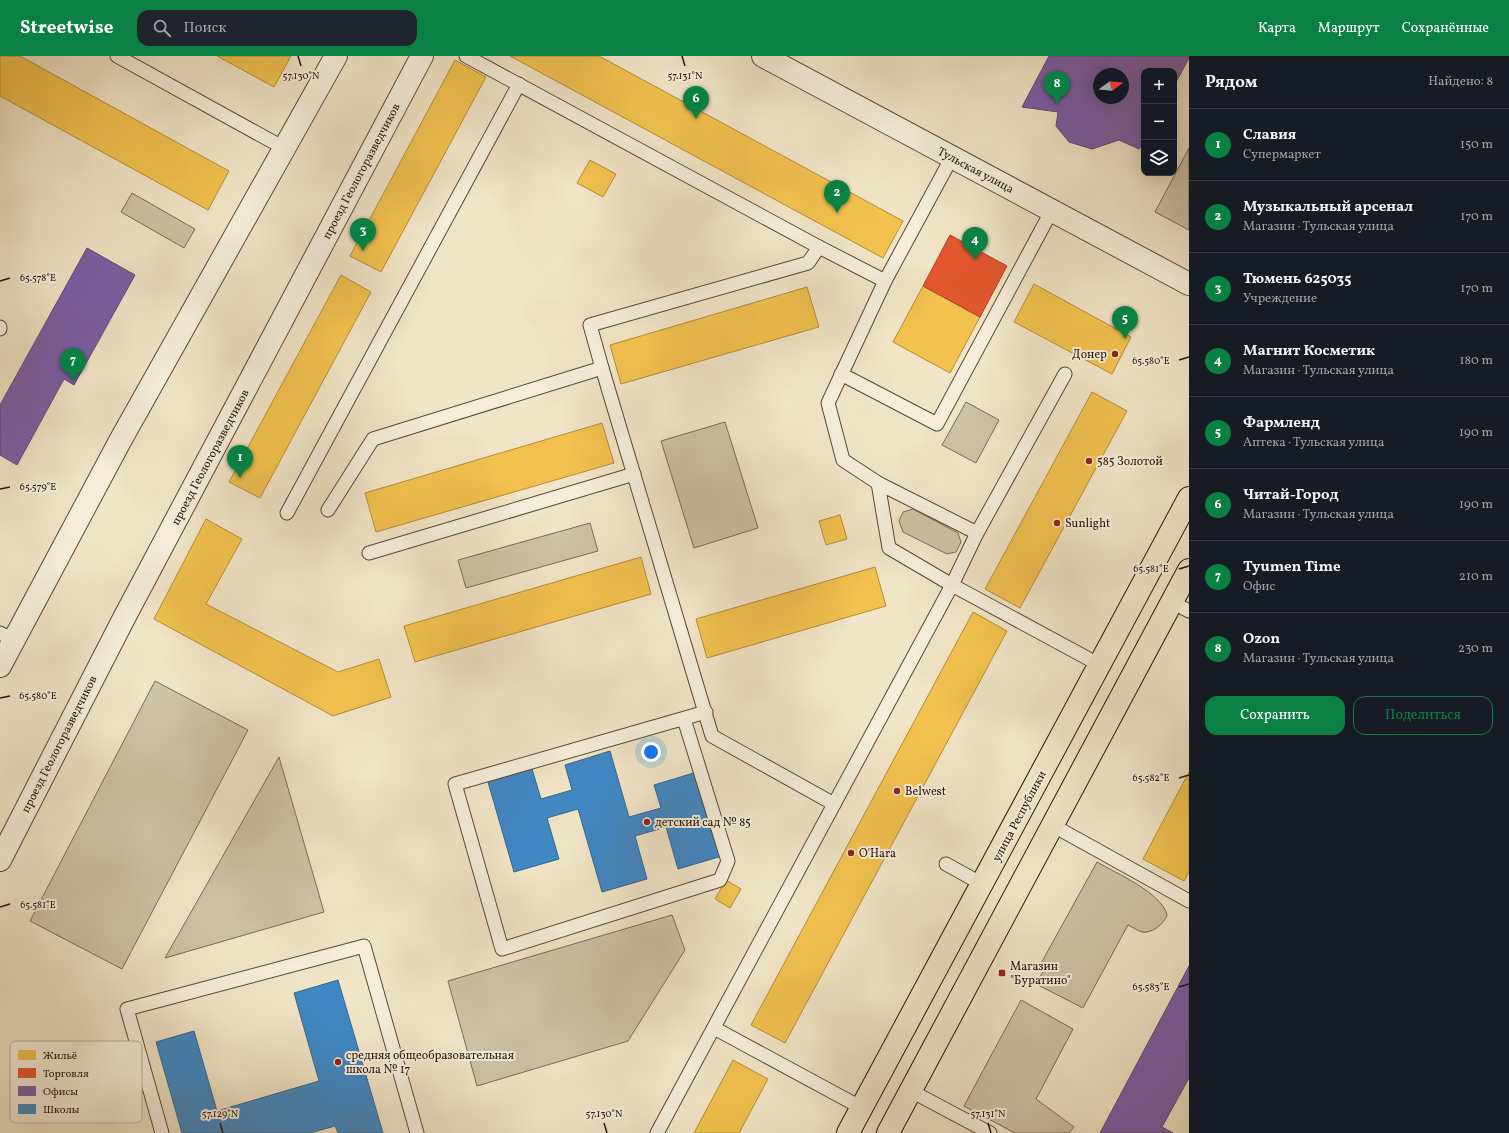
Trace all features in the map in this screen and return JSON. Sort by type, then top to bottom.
[{"type":"main road","name":"улица Республики","points":[[848,1133],[1189,498]]},
{"type":"main road","points":[[888,1133],[1052,825],[1180,606],[1189,570]]},
{"type":"street","points":[[0,666],[7,637],[124,435],[336,56]]},
{"type":"street","name":"проезд Геологоразведчиков","points":[[0,860],[123,620],[422,56]]},
{"type":"street","name":"Тульская улица","points":[[763,56],[1189,284]]},
{"type":"lane","points":[[117,56],[284,148]]},
{"type":"lane","points":[[466,56],[885,281]]},
{"type":"lane","points":[[287,513],[519,84]]},
{"type":"lane","points":[[952,157],[885,281],[828,403],[843,460],[878,483],[977,533]]},
{"type":"lane","points":[[842,374],[937,424],[1052,210]]},
{"type":"lane","points":[[819,246],[808,263],[590,325],[712,736],[834,804]]},
{"type":"lane","points":[[328,510],[373,439],[602,368]]},
{"type":"lane","points":[[657,1133],[952,585],[977,533],[1065,374]]},
{"type":"lane","points":[[369,553],[634,474]]},
{"type":"lane","points":[[878,483],[889,548],[952,585],[1100,665]]},
{"type":"lane","points":[[684,719],[728,861],[720,880],[502,949],[455,784],[706,712]]},
{"type":"lane","points":[[1052,825],[1189,901]]},
{"type":"lane","points":[[946,864],[982,884]]},
{"type":"lane","points":[[136,1041],[127,1009],[364,946],[417,1133]]},
{"type":"lane","points":[[714,1028],[862,1108]]},
{"type":"lane","points":[[142,1062],[162,1133]]},
{"type":"lane","points":[[911,1091],[990,1133]]},
{"type":"shaded area","points":[[1189,148],[1189,230],[1155,212],[1174,176],[1177,176],[1177,171]]},
{"type":"shaded area","points":[[132,193],[195,229],[184,248],[121,212]]},
{"type":"shaded area","points":[[966,402],[999,420],[976,463],[942,445]]},
{"type":"shaded area","points":[[725,422],[758,528],[694,548],[661,441]]},
{"type":"shaded area","points":[[913,509],[958,533],[961,542],[956,552],[947,554],[903,532],[899,521],[903,512]]},
{"type":"shaded area","points":[[590,523],[598,551],[466,588],[458,560]]},
{"type":"shaded area","points":[[155,681],[248,730],[122,969],[30,921]]},
{"type":"shaded area","points":[[279,757],[324,912],[165,958]]},
{"type":"shaded area","points":[[1097,862],[1148,891],[1157,899],[1167,915],[1164,921],[1154,930],[1142,932],[1128,925],[1083,1008],[1036,984],[1044,970],[1039,967]]},
{"type":"shaded area","points":[[672,915],[685,950],[628,1041],[477,1086],[448,981]]},
{"type":"shaded area","points":[[1021,1000],[1073,1029],[1036,1099],[1074,1127],[1069,1133],[1015,1133],[964,1106]]},
{"type":"building: Жильё","points":[[0,56],[20,56],[229,171],[208,210],[0,96]]},
{"type":"building: Жильё","points":[[217,56],[291,56],[274,87]]},
{"type":"building: Жильё","points":[[510,56],[599,56],[903,221],[883,258]]},
{"type":"building: Жильё","points":[[455,60],[486,77],[381,272],[350,256]]},
{"type":"building: Жильё","points":[[590,160],[616,174],[603,197],[577,183]]},
{"type":"building: Жильё","points":[[341,275],[371,292],[260,498],[229,482]]},
{"type":"building: Жильё","points":[[1034,284],[1131,337],[1112,374],[1014,322]]},
{"type":"building: Жильё","points":[[923,286],[980,317],[950,373],[893,342]]},
{"type":"building: Жильё","points":[[807,287],[819,327],[621,384],[610,345]]},
{"type":"building: Жильё","points":[[1092,392],[1127,411],[1020,608],[985,589]]},
{"type":"building: Жильё","points":[[602,423],[614,463],[376,532],[365,493]]},
{"type":"building: Жильё","points":[[840,515],[847,539],[826,545],[819,521]]},
{"type":"building: Жильё","points":[[206,519],[242,539],[206,604],[338,672],[379,659],[391,697],[333,716],[154,619]]},
{"type":"building: Жильё","points":[[641,557],[651,594],[415,662],[404,626]]},
{"type":"building: Жильё","points":[[875,567],[886,606],[707,658],[696,619]]},
{"type":"building: Жильё","points":[[973,612],[1007,631],[785,1043],[751,1025]]},
{"type":"building: Жильё","points":[[1189,772],[1189,872],[1184,881],[1143,859]]},
{"type":"building: Жильё","points":[[726,880],[741,889],[730,908],[715,899]]},
{"type":"building: Жильё","points":[[733,1060],[768,1079],[739,1133],[694,1133]]},
{"type":"building: Торговля","points":[[950,235],[1007,266],[980,317],[923,286]]},
{"type":"building: Офисы","points":[[1049,56],[1189,56],[1177,80],[1177,68],[1141,68],[1141,145],[1139,149],[1119,140],[1092,149],[1069,142],[1056,126],[1058,112],[1022,107]]},
{"type":"building: Офисы","points":[[87,248],[135,275],[74,385],[64,379],[17,465],[0,455],[0,405]]},
{"type":"building: Офисы","points":[[1189,966],[1189,1078],[1162,1127],[1173,1133],[1100,1133]]},
{"type":"building: Школы","name":"детский сад № 85","points":[[610,751],[629,817],[661,808],[654,785],[697,772],[722,856],[678,869],[666,827],[635,836],[647,879],[602,892],[578,809],[547,818],[559,859],[514,872],[488,782],[532,769],[541,799],[572,790],[565,765]]},
{"type":"building: Школы","name":"средняя общеобразовательная школа № 17","points":[[338,980],[383,1133],[338,1133],[335,1126],[310,1133],[182,1133],[156,1042],[194,1031],[217,1111],[319,1081],[294,993]]},
{"type":"place","name":"Ozon","points":[[1057,104]]},
{"type":"place","name":"Читай-Город","points":[[696,119]]},
{"type":"place","name":"Музыкальный арсенал","points":[[837,213]]},
{"type":"place","name":"Тюмень 625035","points":[[363,251]]},
{"type":"place","name":"Магнит Косметик","points":[[975,260]]},
{"type":"place","name":"Фармленд","points":[[1125,339]]},
{"type":"place","name":"Донер","points":[[1115,354]]},
{"type":"place","name":"Tyumen Time","points":[[73,381]]},
{"type":"place","name":"585 Золотой","points":[[1089,461]]},
{"type":"place","name":"Славия","points":[[240,478]]},
{"type":"place","name":"Sunlight","points":[[1057,523]]},
{"type":"place","name":"Belwest","points":[[897,791]]},
{"type":"place","name":"детский сад № 85","points":[[647,822]]},
{"type":"place","name":"O'Hara","points":[[851,853]]},
{"type":"place","name":"Магазин \"Буратино\"","points":[[1002,973]]},
{"type":"place","name":"средняя общеобразовательная школа № 17","points":[[338,1062]]}]
